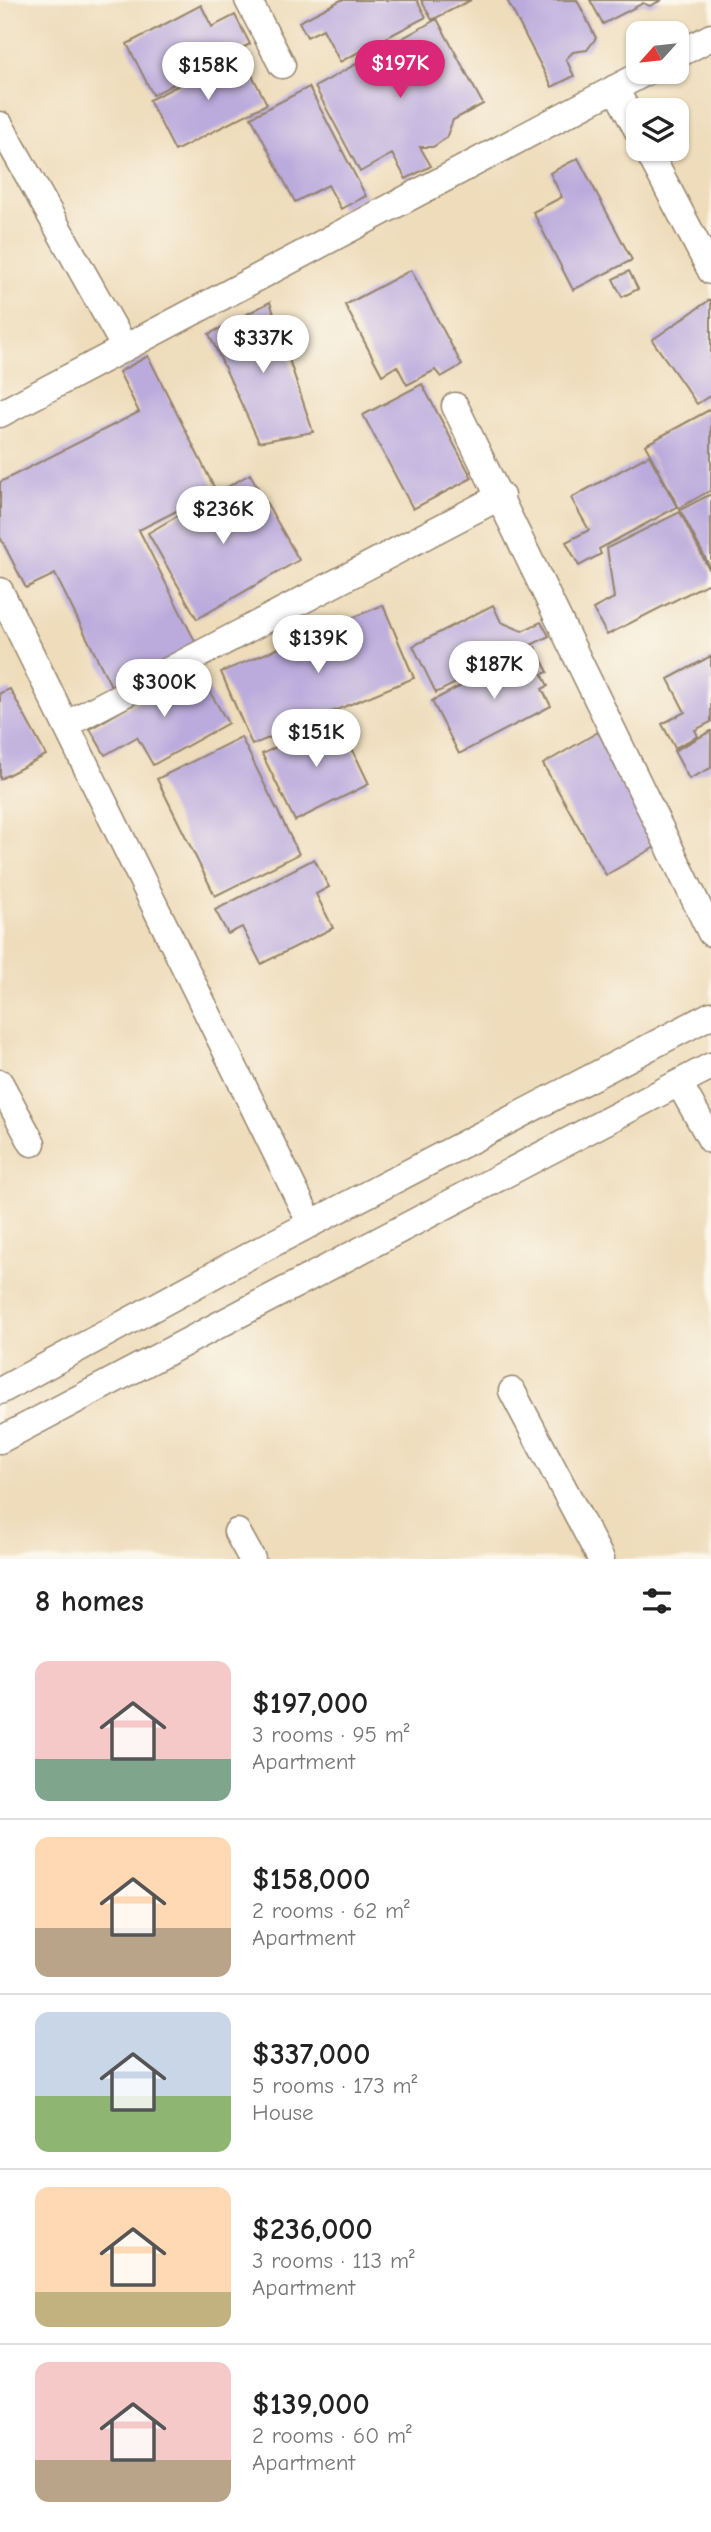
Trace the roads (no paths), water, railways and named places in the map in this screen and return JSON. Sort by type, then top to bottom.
[{"type":"street","points":[[248,0],[282,65]]},
{"type":"street","points":[[690,48],[711,37]]},
{"type":"street","points":[[0,414],[626,82]]},
{"type":"street","points":[[615,88],[626,109]]},
{"type":"street","points":[[0,124],[125,348]]},
{"type":"street","points":[[653,161],[711,271]]},
{"type":"street","points":[[455,406],[711,933]]},
{"type":"street","points":[[67,724],[501,496]]},
{"type":"street","points":[[0,591],[311,1224]]},
{"type":"street","points":[[0,1391],[311,1224],[711,1015]]},
{"type":"street","points":[[0,1440],[711,1066]]},
{"type":"street","points":[[0,1083],[32,1143]]},
{"type":"street","points":[[679,1083],[711,1140]]},
{"type":"street","points":[[512,1391],[601,1559]]},
{"type":"street","points":[[237,1532],[252,1559]]}]
